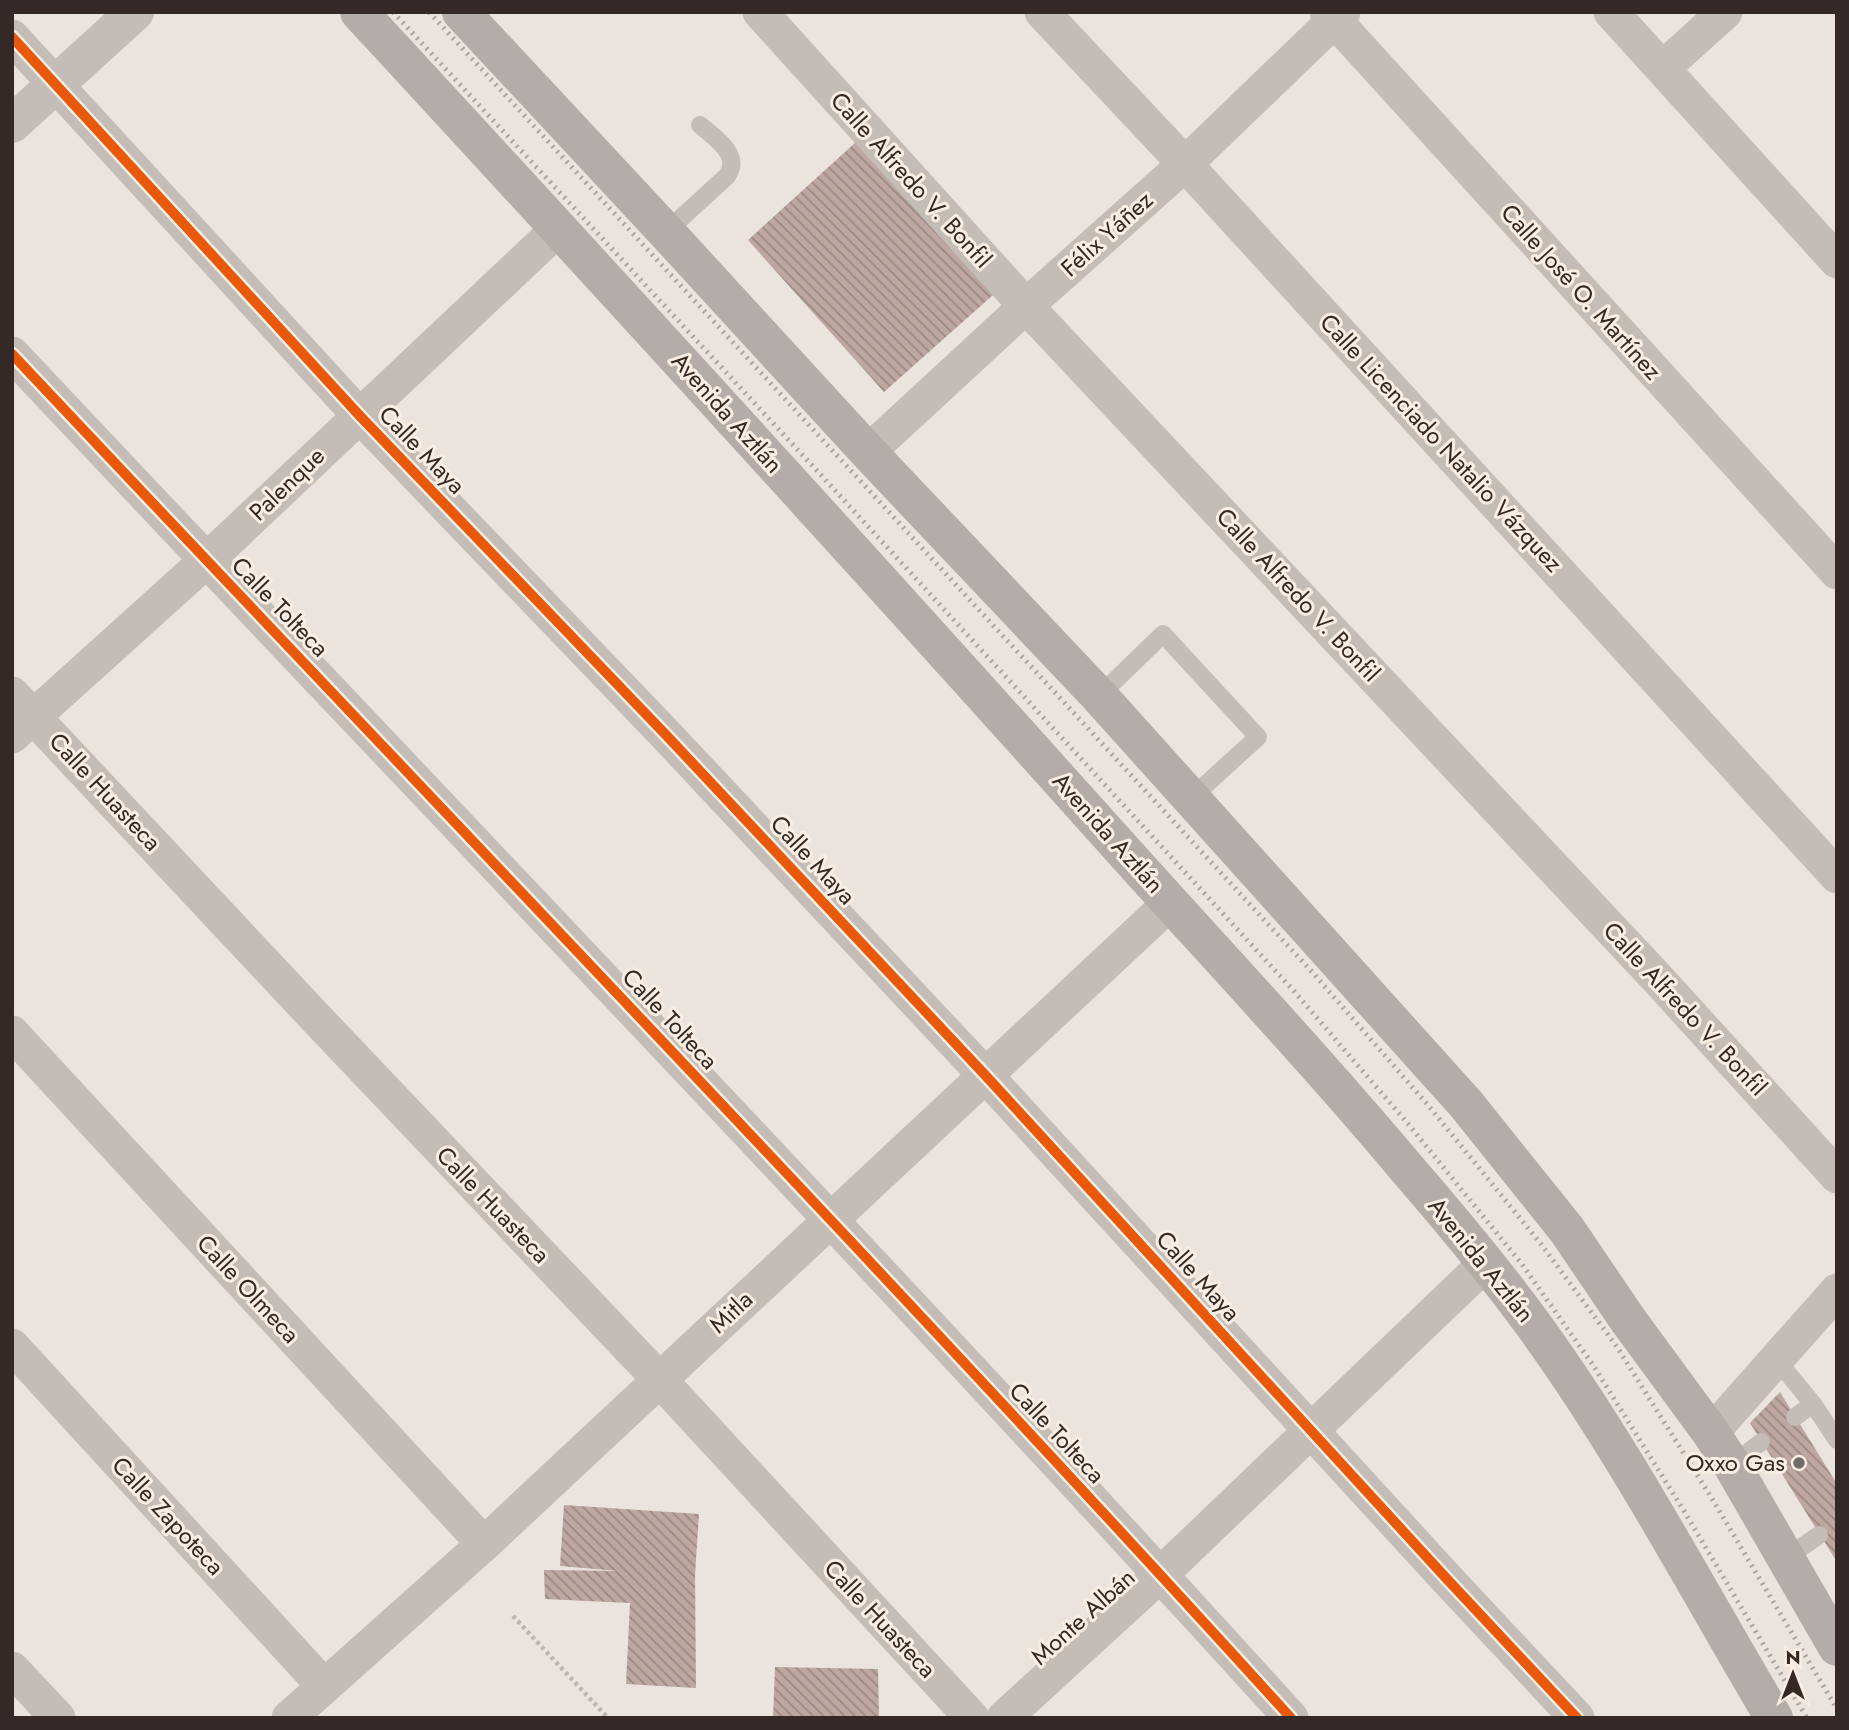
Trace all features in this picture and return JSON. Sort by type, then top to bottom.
[{"type":"main road","name":"Avenida Aztlán","points":[[359,12],[952,659],[1343,1092],[1487,1262],[1609,1437],[1774,1718]]},
{"type":"main road","points":[[461,12],[868,452],[1099,696],[1466,1104],[1567,1230],[1628,1320],[1711,1433],[1746,1453],[1786,1558],[1837,1647]]},
{"type":"street","points":[[12,124],[135,12]]},
{"type":"street","name":"Calle Alfredo V. Bonfil","points":[[760,12],[1026,306],[1648,968],[1837,1176]]},
{"type":"street","name":"Calle Licenciado Natalio Vázquez","points":[[1042,12],[1185,164],[1837,876]]},
{"type":"street","points":[[1611,12],[1837,261]]},
{"type":"street","points":[[1663,68],[1726,12]]},
{"type":"street","name":"Félix Yáñez","points":[[868,452],[1185,164],[1334,15]]},
{"type":"street","name":"Calle José O. Martínez","points":[[1334,15],[1837,572]]},
{"type":"street","name":"Calle Maya","points":[[12,37],[359,415],[667,736],[986,1076],[1577,1718]]},
{"type":"street","name":"Palenque","points":[[20,715],[206,561],[559,228]]},
{"type":"street","name":"Calle Tolteca","points":[[12,354],[538,909],[1161,1574],[1290,1718]]},
{"type":"street","name":"Calle Huasteca","points":[[20,715],[315,1017],[659,1379],[972,1718]]},
{"type":"street","name":"Mitla","points":[[289,1718],[484,1544],[1170,903]]},
{"type":"street","name":"Calle Olmeca","points":[[12,1034],[484,1544]]},
{"type":"street","name":"Monte Albán","points":[[1004,1718],[1161,1574],[1487,1262]]},
{"type":"street","points":[[1711,1433],[1837,1291]]},
{"type":"street","name":"Calle Zapoteca","points":[[12,1346],[324,1686]]},
{"type":"street","points":[[12,1669],[58,1718]]},
{"type":"lane","points":[[666,232],[732,169],[731,155],[700,125]]},
{"type":"lane","points":[[1099,696],[1163,634],[1258,737],[1191,798]]},
{"type":"lane","points":[[1776,1359],[1813,1404],[1837,1440]]},
{"type":"lane","points":[[1795,1417],[1813,1404]]},
{"type":"lane","points":[[1786,1558],[1819,1535]]},
{"type":"path","points":[[513,1616],[608,1718]]},
{"type":"building","points":[[856,142],[993,295],[884,392],[748,240]]},
{"type":"building","name":"Oxxo Gas","points":[[1780,1392],[1837,1484],[1837,1562],[1750,1423]]},
{"type":"building","points":[[564,1505],[699,1514],[695,1575],[696,1688],[626,1684],[630,1603],[545,1599],[544,1570],[619,1571],[560,1566]]},
{"type":"building","points":[[775,1667],[878,1669],[879,1718],[773,1718]]},
{"type":"railway","points":[[393,12],[1293,990],[1409,1125],[1521,1263],[1593,1365],[1684,1511],[1807,1718]]},
{"type":"railway","points":[[429,12],[1313,973],[1427,1104],[1541,1244],[1617,1347],[1711,1497],[1837,1709]]},
{"type":"cycle path","points":[[12,37],[359,415],[667,736],[986,1076],[1577,1718]]},
{"type":"cycle path","points":[[12,354],[815,1203],[1291,1718]]},
{"type":"place","name":"Oxxo Gas","points":[[1799,1463]]}]
